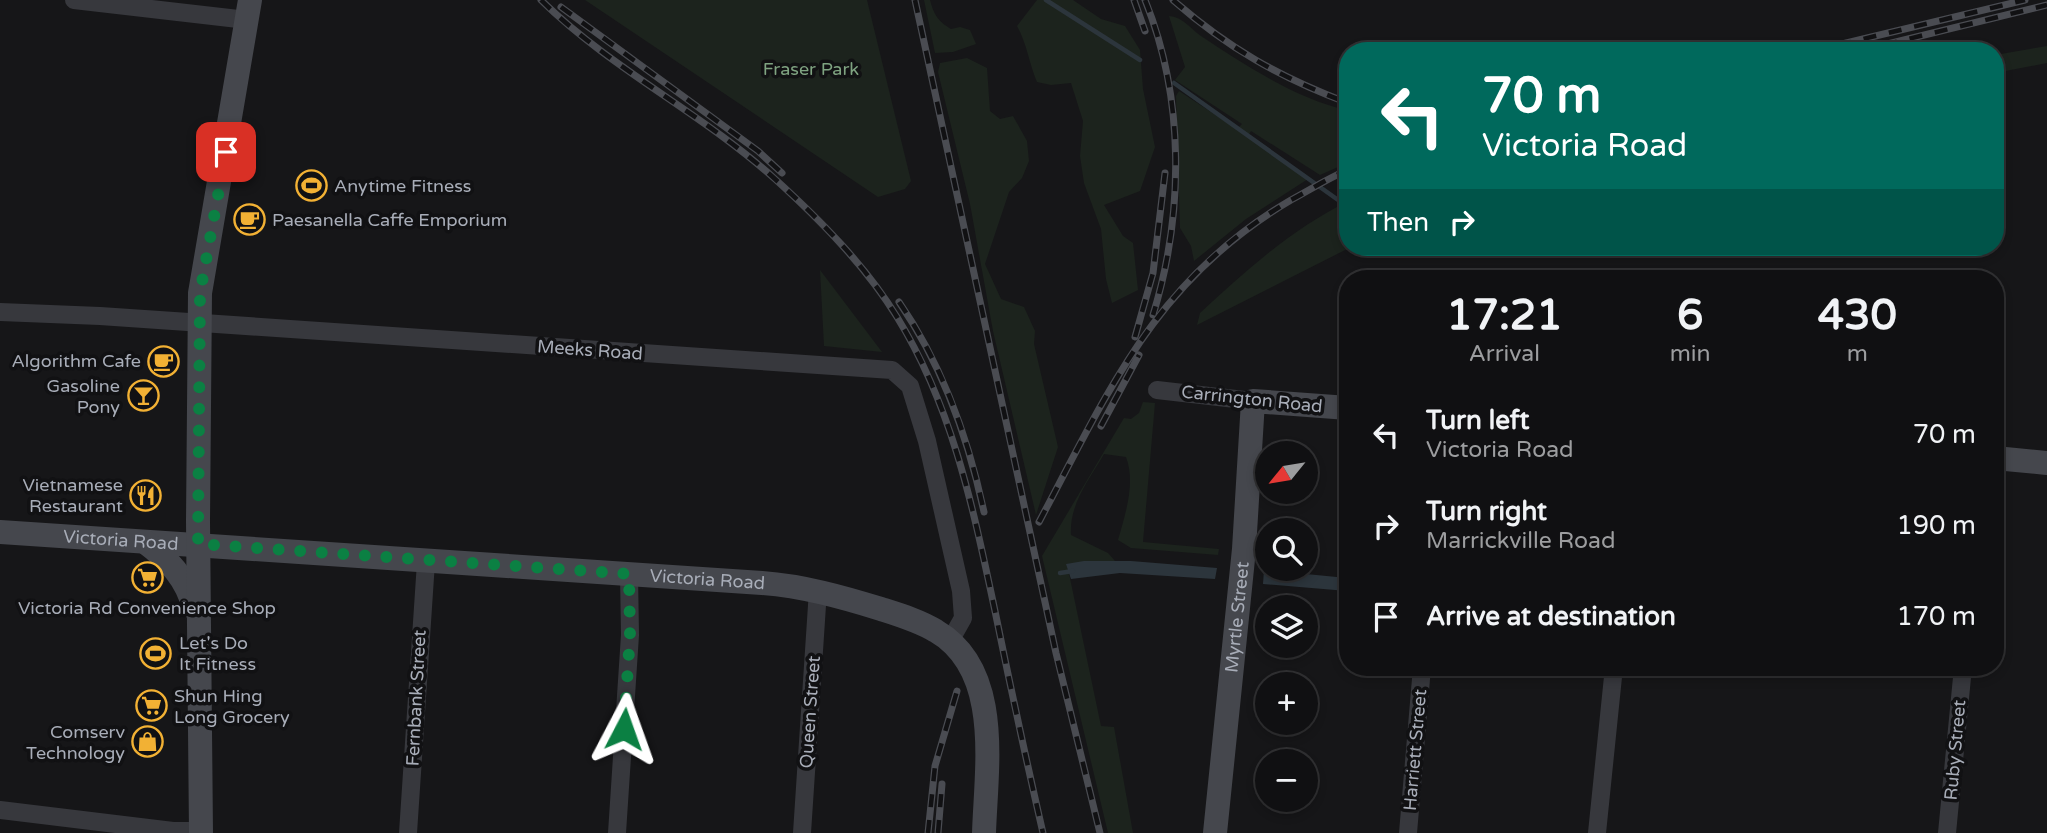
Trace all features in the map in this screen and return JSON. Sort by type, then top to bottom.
[{"type":"street","points":[[0,810],[201,832],[198,626],[200,293],[248,10],[74,0]]},
{"type":"street","name":"Meeks Road","points":[[0,312],[892,370],[910,386],[927,441],[958,582],[963,618],[950,641]]},
{"type":"street","name":"Carrington Road","points":[[1157,390],[1339,407]]},
{"type":"street","name":"Myrtle Street","points":[[1214,833],[1244,549],[1253,401]]},
{"type":"street","points":[[2004,459],[2047,463]]},
{"type":"street","name":"Victoria Road","points":[[0,532],[762,583],[818,590],[922,624],[950,641],[973,670],[984,709],[984,833]]},
{"type":"street","points":[[145,542],[173,567],[184,581],[198,626]]},
{"type":"street","name":"Fernbank Street","points":[[408,833],[426,562]]},
{"type":"street","points":[[617,833],[630,635],[629,574]]},
{"type":"street","name":"Queen Street","points":[[802,833],[818,590]]},
{"type":"street","name":"Harriett Street","points":[[1408,833],[1421,676]]},
{"type":"street","points":[[1597,833],[1613,676]]},
{"type":"street","name":"Ruby Street","points":[[1947,833],[1962,676]]},
{"type":"green space","name":"Fraser Park","points":[[585,0],[867,0],[911,181],[905,189],[878,197]]},
{"type":"green space","points":[[924,0],[930,0],[937,17],[951,29],[960,27],[970,30],[976,44],[953,52],[935,53]]},
{"type":"green space","points":[[1037,0],[1073,0],[1101,19],[1125,26],[1140,50],[1143,89],[1155,147],[1140,191],[1104,205],[1123,236],[1133,243],[1138,290],[1112,303],[1106,279],[1101,229],[1084,183],[1080,156],[1083,121],[1071,83],[1051,85],[1037,82],[1017,26]]},
{"type":"green space","points":[[1169,16],[1182,21],[1271,80],[1309,98],[1339,108],[1339,167],[1320,175],[1251,131],[1248,136],[1308,179],[1246,219],[1194,261],[1191,246],[1180,228],[1176,96],[1179,91],[1237,129],[1242,124],[1175,80],[1185,67]]},
{"type":"green space","points":[[2047,46],[2047,63],[2004,71],[2004,53]]},
{"type":"green space","points":[[967,58],[987,68],[990,111],[1000,119],[1013,116],[1027,141],[1029,161],[1022,178],[1009,192],[985,264],[1001,299],[1024,307],[1035,331],[1034,344],[1058,447],[1036,515],[993,331],[970,204],[938,72],[940,63]]},
{"type":"green space","points":[[1339,206],[1339,253],[1197,325],[1200,313],[1235,281],[1288,238]]},
{"type":"green space","points":[[820,270],[882,352],[824,346]]},
{"type":"green space","points":[[1143,402],[1155,403],[1143,542],[1219,549],[1218,555],[1131,548],[1118,540],[1130,488],[1129,467],[1126,457],[1104,454],[1077,503],[1071,535],[1108,553],[1115,561],[1067,564],[1101,726],[1114,727],[1133,833],[1108,833],[1042,556],[1124,418],[1131,419],[1139,413]]},
{"type":"shaded area","points":[[1084,561],[1131,561],[1217,568],[1215,579],[1120,573],[1071,579],[1066,564]]},
{"type":"shaded area","points":[[1318,575],[1339,577],[1339,590],[1263,584],[1263,581],[1318,581]]},
{"type":"waterway","points":[[1046,0],[1140,60]]},
{"type":"waterway","points":[[1174,83],[1339,201]]},
{"type":"waterway","points":[[1060,573],[1073,571]]},
{"type":"railway","points":[[541,0],[597,48],[747,155],[775,179],[841,244],[871,279],[897,317],[933,387],[959,460],[978,534],[1043,833]]},
{"type":"railway","points":[[915,0],[1056,653],[1100,833]]},
{"type":"railway","points":[[1134,0],[1145,31]]},
{"type":"railway","points":[[1145,0],[1167,77],[1176,157],[1170,237],[1153,315]]},
{"type":"railway","points":[[1173,0],[1214,33],[1255,60],[1299,83],[1339,99]]},
{"type":"railway","points":[[1850,42],[2025,0]]},
{"type":"railway","points":[[1896,42],[2047,5]]},
{"type":"railway","points":[[561,7],[758,151],[782,173]]},
{"type":"railway","points":[[1135,337],[1153,273],[1165,173]]},
{"type":"railway","points":[[1039,522],[1114,383],[1170,302],[1205,265],[1244,231],[1291,200],[1339,174]]},
{"type":"railway","points":[[899,302],[929,351],[952,403],[962,429],[984,512]]},
{"type":"railway","points":[[1101,426],[1139,355]]},
{"type":"railway","points":[[928,833],[935,766],[957,691]]},
{"type":"railway","points":[[938,833],[942,784]]},
{"type":"place","name":"Anytime Fitness","points":[[311,186]]},
{"type":"place","name":"Paesanella Caffe Emporium","points":[[249,220]]},
{"type":"place","name":"Algorithm Cafe","points":[[164,361]]},
{"type":"place","name":"Gasoline Pony","points":[[143,396]]},
{"type":"place","name":"Vietnamese Restaurant","points":[[146,495]]},
{"type":"place","name":"Victoria Rd Convenience Shop","points":[[147,577]]},
{"type":"place","name":"Let's Do It Fitness","points":[[156,653]]},
{"type":"place","name":"Shun Hing Long Grocery","points":[[151,706]]},
{"type":"place","name":"Comserv Technology","points":[[148,742]]},
{"type":"route","points":[[226,152],[200,293],[198,544],[324,555],[629,574],[627,607],[630,635],[624,729]]}]
